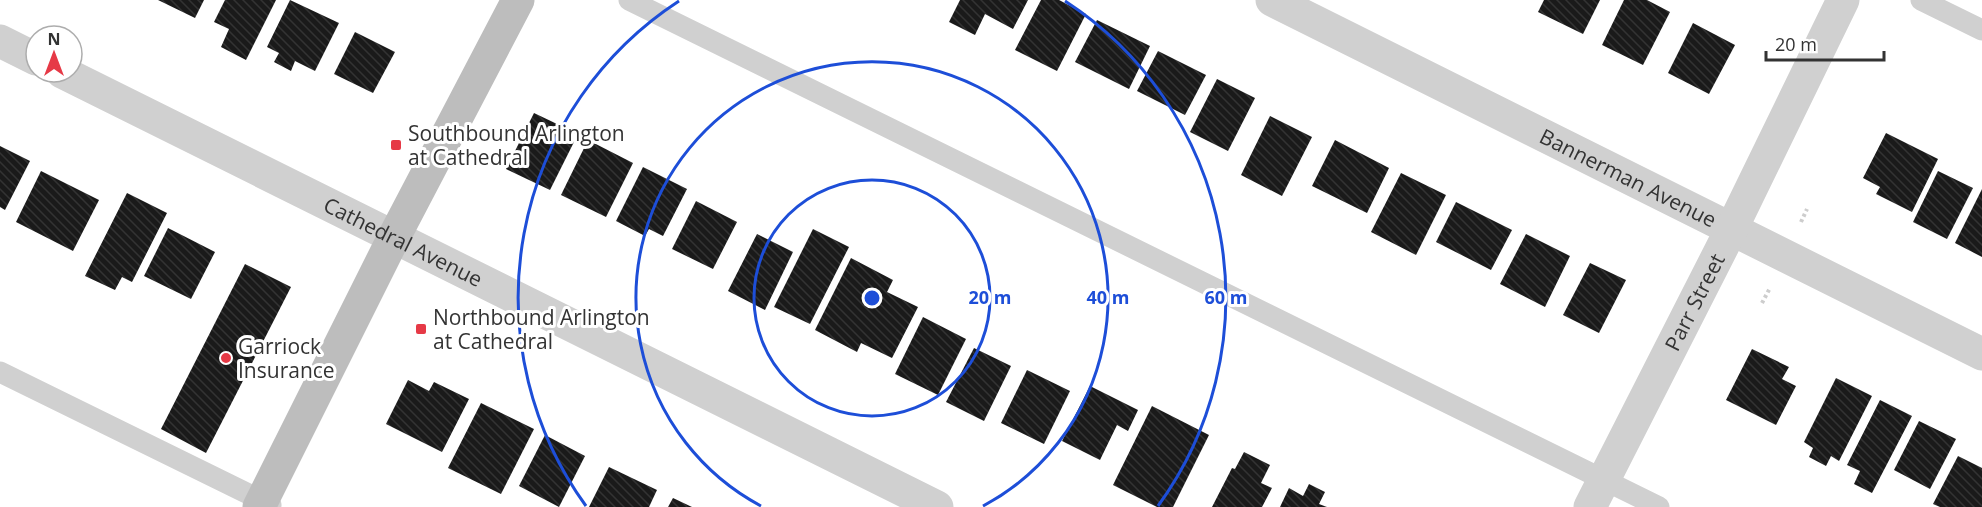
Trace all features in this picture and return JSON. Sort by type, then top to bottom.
[{"type":"main road","points":[[265,505],[394,237],[518,0]]},
{"type":"street","name":"Bannerman Avenue","points":[[1272,0],[1982,354]]},
{"type":"street","name":"Parr Street","points":[[1597,493],[1731,230],[1844,0]]},
{"type":"street","points":[[0,41],[24,53]]},
{"type":"street","name":"Cathedral Avenue","points":[[84,83],[937,507]]},
{"type":"lane","points":[[629,0],[1597,493],[1659,507]]},
{"type":"lane","points":[[1921,0],[1982,30]]},
{"type":"lane","points":[[0,372],[265,505]]},
{"type":"building","points":[[158,0],[204,0],[195,18]]},
{"type":"building","points":[[225,0],[276,0],[246,60],[221,47],[229,29],[214,22]]},
{"type":"building","points":[[290,0],[339,23],[315,71],[295,61],[291,71],[274,62],[279,53],[267,47]]},
{"type":"building","points":[[960,0],[1028,0],[1013,29],[985,14],[975,35],[949,22]]},
{"type":"building","points":[[1041,0],[1059,0],[1086,14],[1057,71],[1015,50]]},
{"type":"building","points":[[1544,0],[1600,0],[1583,34],[1538,12]]},
{"type":"building","points":[[1624,0],[1647,0],[1670,12],[1643,65],[1602,45]]},
{"type":"building","points":[[1097,20],[1150,46],[1129,89],[1075,62]]},
{"type":"building","points":[[1693,23],[1735,45],[1709,94],[1668,73]]},
{"type":"building","points":[[355,32],[395,52],[373,93],[334,74]]},
{"type":"building","points":[[1158,51],[1206,75],[1185,115],[1137,91]]},
{"type":"building","points":[[1217,79],[1255,98],[1228,151],[1190,132]]},
{"type":"building","points":[[534,113],[578,134],[550,190],[506,169]]},
{"type":"building","points":[[1270,116],[1312,137],[1282,196],[1241,175]]},
{"type":"building","points":[[1886,133],[1938,159],[1912,212],[1876,194],[1880,187],[1863,178]]},
{"type":"building","points":[[588,140],[633,163],[606,217],[561,195]]},
{"type":"building","points":[[1335,140],[1389,168],[1367,213],[1312,186]]},
{"type":"building","points":[[0,146],[30,161],[5,210],[0,207]]},
{"type":"building","points":[[643,167],[687,189],[663,236],[649,229],[645,236],[616,221]]},
{"type":"building","points":[[41,171],[99,200],[73,251],[16,222]]},
{"type":"building","points":[[1938,171],[1973,188],[1947,239],[1913,222]]},
{"type":"building","points":[[1401,173],[1446,195],[1416,255],[1371,232]]},
{"type":"building","points":[[1982,189],[1982,257],[1955,243]]},
{"type":"building","points":[[127,193],[167,213],[132,282],[122,277],[115,290],[85,276]]},
{"type":"building","points":[[696,201],[737,222],[713,269],[672,249]]},
{"type":"building","points":[[1456,202],[1512,230],[1491,270],[1436,242]]},
{"type":"building","points":[[168,228],[215,252],[191,299],[144,276]]},
{"type":"building","points":[[813,229],[849,247],[810,324],[774,307]]},
{"type":"building","points":[[757,234],[793,252],[765,310],[728,291]]},
{"type":"building","points":[[1526,234],[1570,256],[1545,307],[1500,284]]},
{"type":"building","points":[[851,258],[893,280],[887,292],[918,307],[892,358],[861,343],[857,352],[815,330]]},
{"type":"building","points":[[1590,263],[1626,280],[1599,333],[1563,315]]},
{"type":"building","name":"Garriock Insurance","points":[[245,264],[291,287],[206,453],[161,429]]},
{"type":"building","points":[[923,317],[966,339],[938,395],[895,374]]},
{"type":"building","points":[[974,348],[1011,366],[984,421],[946,402]]},
{"type":"building","points":[[1752,349],[1789,367],[1782,379],[1796,386],[1776,425],[1726,400]]},
{"type":"building","points":[[1027,370],[1070,391],[1044,444],[1001,423]]},
{"type":"building","points":[[1836,378],[1872,396],[1839,461],[1831,456],[1826,466],[1809,457],[1813,448],[1804,442]]},
{"type":"building","points":[[408,380],[429,391],[434,382],[469,399],[442,452],[386,424]]},
{"type":"building","points":[[1090,386],[1138,410],[1128,431],[1117,425],[1100,460],[1062,441]]},
{"type":"building","points":[[1880,400],[1912,416],[1872,493],[1854,484],[1860,471],[1847,465]]},
{"type":"building","points":[[481,403],[534,429],[501,494],[448,468]]},
{"type":"building","points":[[1152,406],[1209,435],[1173,507],[1157,507],[1113,485]]},
{"type":"building","points":[[1919,421],[1956,439],[1930,489],[1894,470]]},
{"type":"building","points":[[545,435],[585,456],[559,507],[519,486]]},
{"type":"building","points":[[1244,452],[1270,465],[1261,483],[1272,488],[1262,507],[1212,507],[1232,468],[1235,469]]},
{"type":"building","points":[[1958,456],[1982,468],[1982,507],[1940,507],[1933,504]]},
{"type":"building","points":[[609,467],[657,490],[649,507],[589,507]]},
{"type":"building","points":[[1309,484],[1325,492],[1319,504],[1327,507],[1280,507],[1289,488],[1303,496]]},
{"type":"building","points":[[673,498],[692,507],[668,507]]},
{"type":"place","name":"Southbound Arlington at Cathedral","points":[[396,145]]},
{"type":"place","name":"Northbound Arlington at Cathedral","points":[[421,329]]},
{"type":"place","name":"Garriock Insurance","points":[[226,358]]}]
